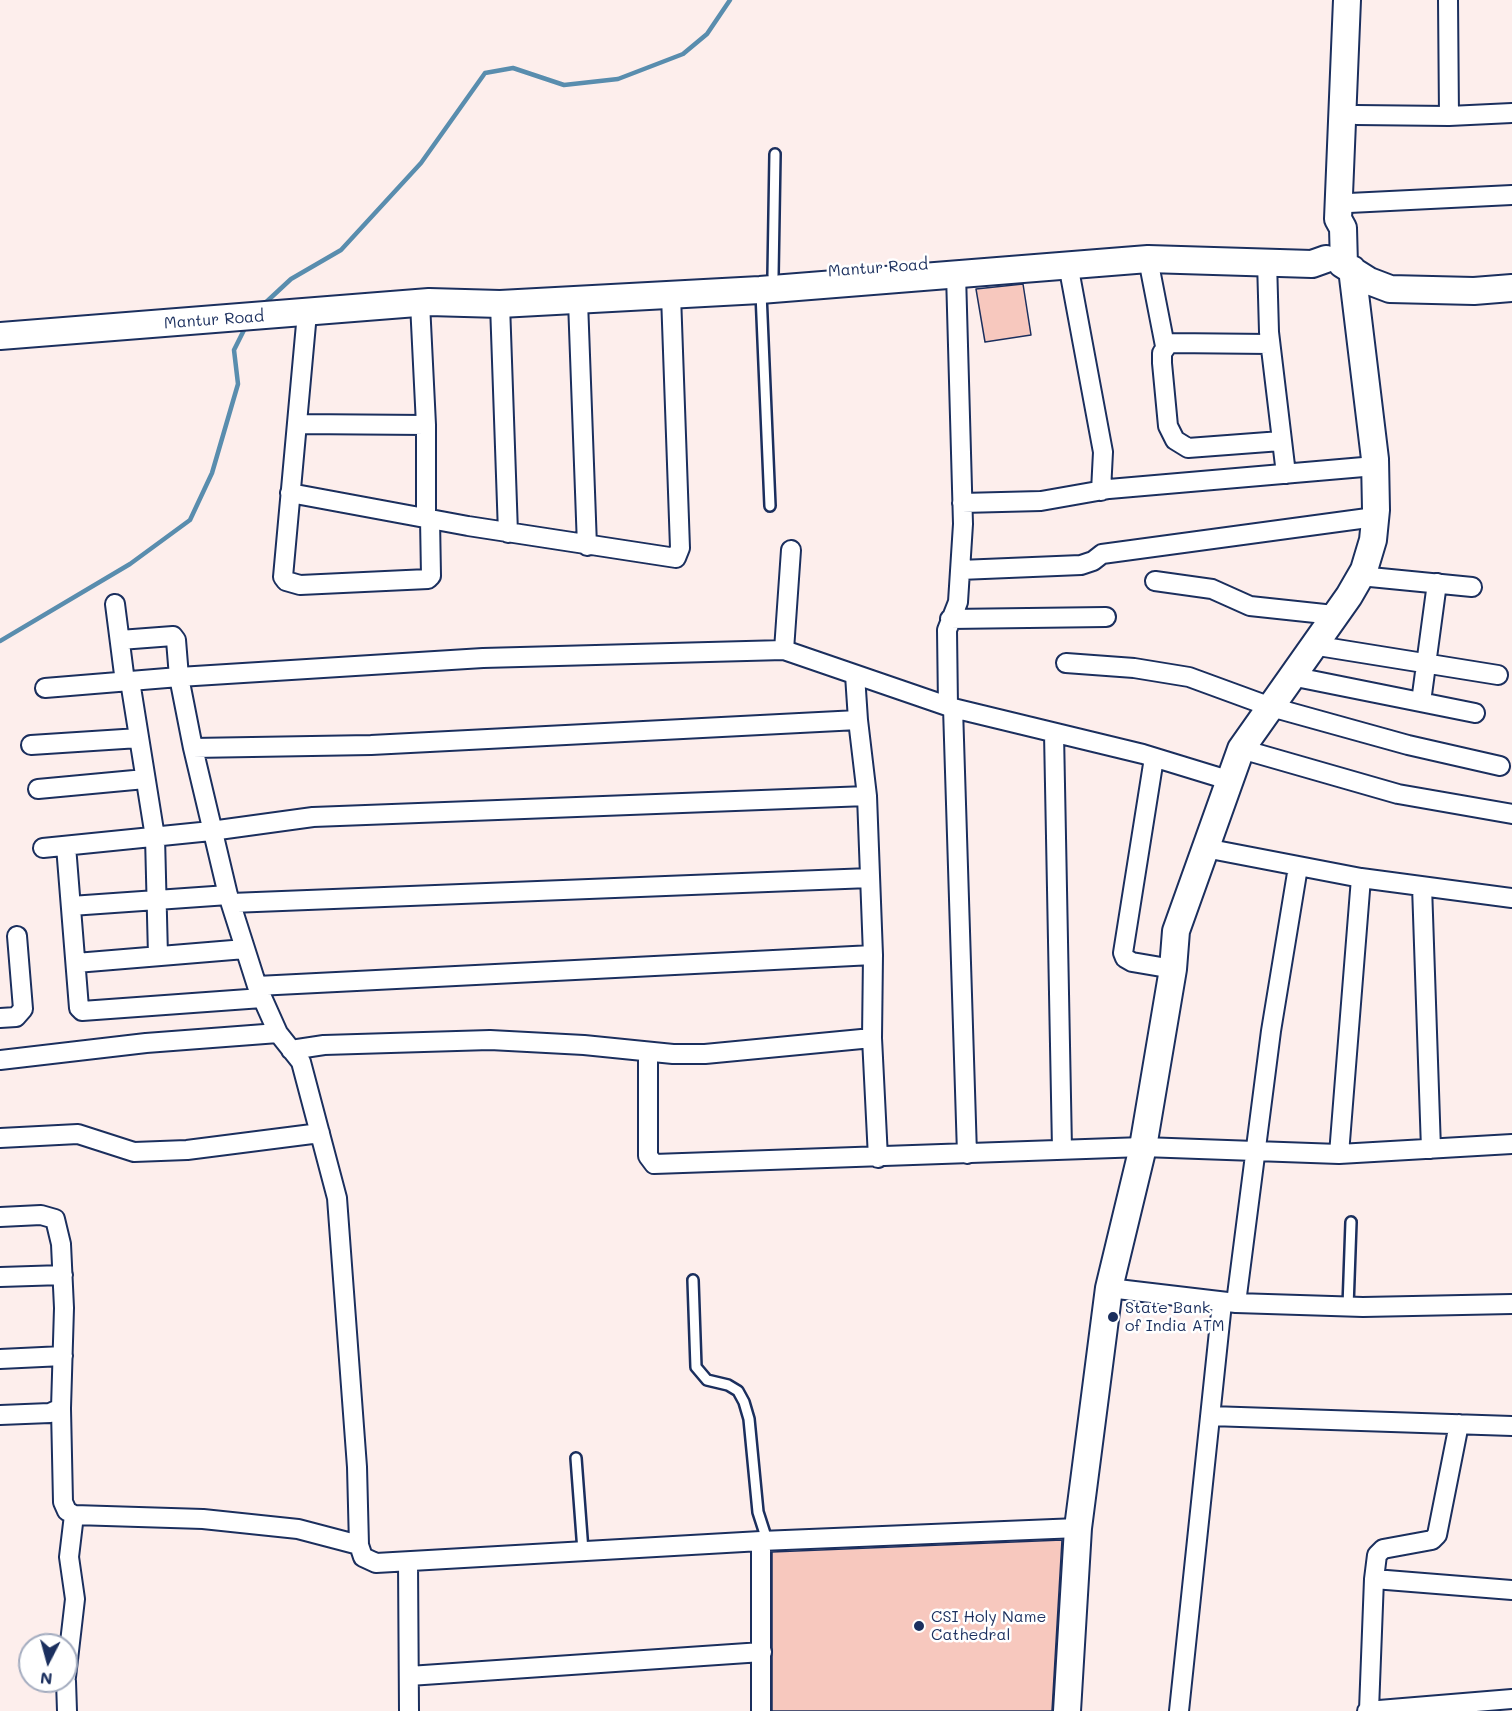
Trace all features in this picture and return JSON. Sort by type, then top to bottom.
[{"type":"main road","points":[[1343,228],[1338,219],[1347,0]]},
{"type":"main road","points":[[1067,1711],[1078,1528],[1109,1288],[1143,1147],[1173,969],[1176,931],[1228,780],[1241,749],[1360,576],[1372,540],[1375,518],[1375,466],[1340,264],[1343,228],[1348,219],[1362,0]]},
{"type":"main road","name":"Mantur Road","points":[[0,336],[424,303],[500,304],[671,295],[767,283],[1188,246],[1312,249],[1369,281],[1390,289],[1474,291],[1512,288]]},
{"type":"main road","name":"Mantur Road","points":[[424,303],[442,296],[956,274],[1148,259],[1340,264]]},
{"type":"street","points":[[1448,0],[1449,116]]},
{"type":"street","points":[[1356,115],[1449,116],[1512,113]]},
{"type":"street","points":[[1349,203],[1512,195]]},
{"type":"street","points":[[1148,259],[1165,346],[1162,363],[1168,426],[1181,446],[1195,449],[1281,441]]},
{"type":"street","points":[[1267,261],[1270,344],[1286,474]]},
{"type":"street","points":[[1068,264],[1103,452],[1101,491]]},
{"type":"street","points":[[956,274],[962,503],[958,602],[946,630],[951,707],[966,1154]]},
{"type":"street","points":[[290,493],[508,533],[670,560],[676,558],[679,553],[671,295]]},
{"type":"street","points":[[578,301],[587,546]]},
{"type":"street","points":[[296,314],[297,424],[283,577],[292,583],[428,579],[431,576],[424,303]]},
{"type":"street","points":[[500,304],[508,533]]},
{"type":"street","points":[[1165,346],[1175,341],[1270,344]]},
{"type":"street","points":[[297,424],[426,425]]},
{"type":"street","points":[[962,503],[1041,501],[1101,491],[1375,466]]},
{"type":"street","points":[[960,570],[1081,565],[1093,561],[1102,554],[1375,518]]},
{"type":"street","points":[[784,650],[791,550]]},
{"type":"street","points":[[1360,576],[1472,587]]},
{"type":"street","points":[[1155,581],[1212,589],[1250,606],[1334,615]]},
{"type":"street","points":[[1421,702],[1437,583]]},
{"type":"street","points":[[115,604],[154,837],[158,956]]},
{"type":"street","points":[[951,619],[1106,617]]},
{"type":"street","points":[[120,640],[173,636],[176,640],[179,677],[193,748],[229,899],[260,992],[278,1033],[301,1062],[320,1133],[337,1198],[357,1467],[359,1545],[363,1557],[376,1563],[408,1562],[764,1541],[1078,1528]]},
{"type":"street","points":[[1312,645],[1498,675]]},
{"type":"street","points":[[45,688],[179,677],[483,658],[784,650],[951,707],[1154,758],[1228,780]]},
{"type":"street","points":[[1066,663],[1134,668],[1189,677],[1271,707],[1418,748],[1500,766]]},
{"type":"street","points":[[855,675],[867,796],[873,955],[872,1038],[879,1158]]},
{"type":"street","points":[[1291,676],[1474,713]]},
{"type":"street","points":[[193,748],[371,745],[858,720]]},
{"type":"street","points":[[1054,733],[1062,1149]]},
{"type":"street","points":[[31,745],[139,738]]},
{"type":"street","points":[[1241,749],[1398,794],[1512,814]]},
{"type":"street","points":[[1154,758],[1123,953],[1125,958],[1132,962],[1173,969]]},
{"type":"street","points":[[38,789],[146,779]]},
{"type":"street","points":[[43,848],[212,831],[313,817],[867,796]]},
{"type":"street","points":[[66,846],[79,1008],[82,1011],[260,992],[873,955]]},
{"type":"street","points":[[1205,848],[1360,878],[1512,898]]},
{"type":"street","points":[[1179,1711],[1210,1416],[1255,1151],[1298,867]]},
{"type":"street","points":[[71,906],[156,900],[870,878]]},
{"type":"street","points":[[1339,1154],[1360,878]]},
{"type":"street","points":[[1422,886],[1431,1149]]},
{"type":"street","points":[[0,1018],[16,1017],[23,1009],[17,936]]},
{"type":"street","points":[[76,963],[245,949]]},
{"type":"street","points":[[0,1060],[146,1043],[278,1033]]},
{"type":"street","points":[[291,1050],[324,1045],[490,1040],[705,1054],[872,1038]]},
{"type":"street","points":[[648,1052],[648,1156],[654,1164],[879,1158],[1143,1147],[1339,1154],[1512,1144]]},
{"type":"street","points":[[0,1138],[78,1134],[134,1152],[187,1150],[320,1133]]},
{"type":"street","points":[[0,1217],[41,1215],[55,1219],[60,1234],[63,1275],[61,1409],[63,1502],[67,1511],[75,1515],[203,1519],[298,1529],[359,1545]]},
{"type":"street","points":[[0,1277],[63,1275]]},
{"type":"street","points":[[1109,1288],[1229,1303],[1348,1307],[1512,1304]]},
{"type":"street","points":[[0,1359],[63,1356]]},
{"type":"street","points":[[0,1415],[50,1413],[61,1409]]},
{"type":"street","points":[[1210,1416],[1512,1426]]},
{"type":"street","points":[[1459,1424],[1437,1535],[1432,1540],[1383,1549],[1377,1555],[1368,1710],[1512,1699]]},
{"type":"street","points":[[71,1633],[75,1599],[69,1540],[75,1515]]},
{"type":"street","points":[[761,1711],[764,1541]]},
{"type":"street","points":[[408,1562],[409,1711]]},
{"type":"street","points":[[1374,1579],[1512,1590]]},
{"type":"street","points":[[409,1676],[762,1652]]},
{"type":"street","points":[[66,1693],[67,1711]]},
{"type":"lane","points":[[770,506],[767,283],[775,154]]},
{"type":"lane","points":[[1348,1307],[1351,1222]]},
{"type":"lane","points":[[693,1280],[696,1367],[707,1380],[728,1385],[738,1391],[744,1402],[749,1419],[758,1512],[764,1541]]},
{"type":"lane","points":[[576,1458],[583,1551]]},
{"type":"building","points":[[1023,284],[1031,335],[985,342],[976,289]]},
{"type":"building","name":"CSI Holy Name Cathedral","points":[[1062,1540],[1052,1711],[772,1711],[772,1552]]},
{"type":"waterway","points":[[263,305],[291,279],[341,250],[421,163],[485,73],[513,68],[564,85],[618,79],[683,54],[707,34],[730,0]]},
{"type":"waterway","points":[[0,641],[130,564],[190,520],[212,473],[238,384],[234,350],[246,326]]},
{"type":"place","name":"State Bank of India ATM","points":[[1113,1317]]},
{"type":"place","name":"CSI Holy Name Cathedral","points":[[919,1626]]}]
